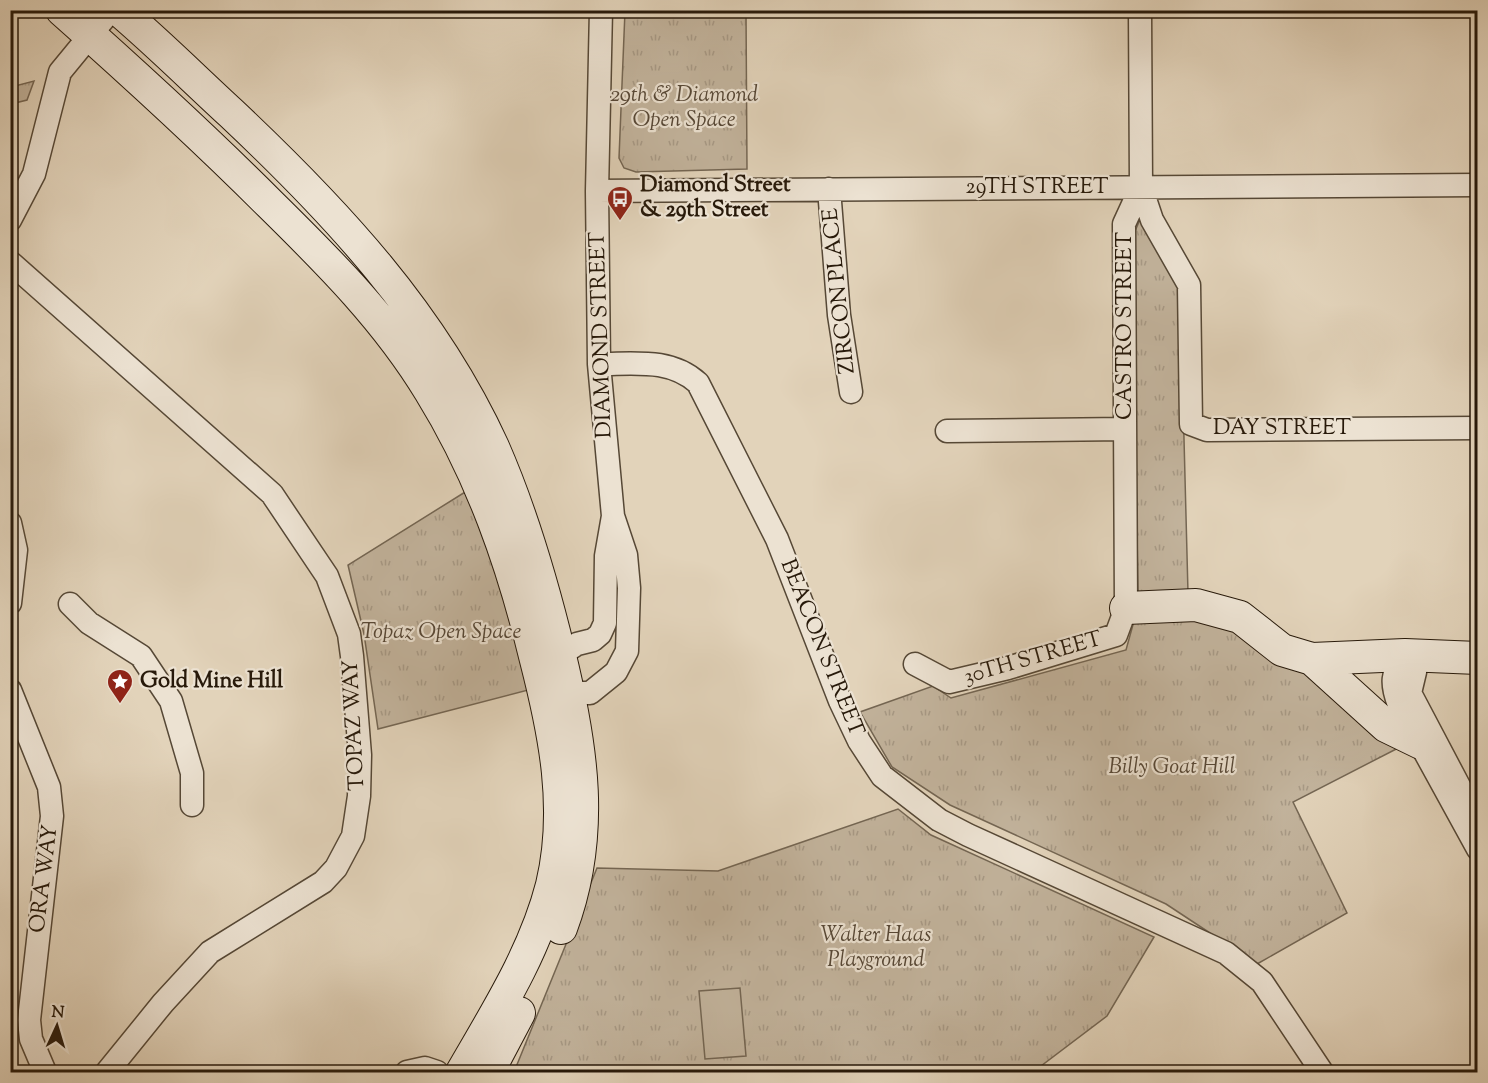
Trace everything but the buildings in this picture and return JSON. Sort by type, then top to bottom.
[{"type":"main road","points":[[62,10],[197,133],[336,269],[411,362],[458,442],[496,522],[518,588],[550,666],[569,693],[577,730],[584,784],[580,860],[567,912],[555,942],[488,1072]]},
{"type":"main road","points":[[119,10],[275,154],[327,207],[390,278],[457,378],[507,480],[530,545],[550,666],[553,732],[560,784],[560,834],[552,882],[536,934],[462,1072]]},
{"type":"main road","points":[[1126,608],[1196,605],[1240,617],[1282,650],[1312,659],[1405,655],[1478,658]]},
{"type":"main road","points":[[1312,659],[1386,726],[1421,743]]},
{"type":"street","points":[[10,220],[34,174],[60,72],[111,10]]},
{"type":"street","name":"DIAMOND STREET","points":[[569,693],[581,695],[597,689],[616,672],[627,651],[626,555],[613,516],[599,364],[597,191],[601,10]]},
{"type":"street","name":"CASTRO STREET","points":[[1126,608],[1124,224],[1141,187],[1140,10]]},
{"type":"street","name":"29TH STREET","points":[[597,191],[1478,185]]},
{"type":"street","name":"DAY STREET","points":[[1141,187],[1152,220],[1189,285],[1191,424],[1207,430],[1478,428]]},
{"type":"street","name":"ZIRCON PLACE","points":[[830,189],[839,315],[851,392]]},
{"type":"street","name":"TOPAZ WAY","points":[[10,262],[272,494],[327,576],[349,634],[352,656],[360,755],[358,816],[353,836],[336,868],[323,882],[210,952],[169,996],[107,1072]]},
{"type":"street","name":"BEACON STREET","points":[[599,364],[671,366],[687,373],[698,383],[777,539],[840,701],[859,741],[882,776],[939,820],[1226,954],[1262,982],[1322,1072]]},
{"type":"street","points":[[947,431],[1125,429]]},
{"type":"street","name":"DIAMOND STREET","points":[[550,666],[577,644],[593,640],[600,634],[605,623],[606,556],[613,516]]},
{"type":"street","points":[[10,523],[16,550],[10,603]]},
{"type":"street","points":[[70,604],[89,623],[141,656],[171,701],[192,773],[192,805]]},
{"type":"street","name":"30TH STREET","points":[[915,664],[949,682],[1008,668],[1116,636],[1126,608]]},
{"type":"street","points":[[1478,822],[1410,693],[1415,672],[1405,655],[1394,669],[1392,687],[1478,849]]},
{"type":"street","name":"ORA WAY","points":[[10,690],[49,788],[52,816],[29,1020],[31,1039],[45,1072]]},
{"type":"street","points":[[407,1072],[425,1068],[437,1072]]},
{"type":"green space","name":"29th & Diamond Open Space","points":[[625,11],[746,11],[747,169],[636,172],[624,168],[619,158]]},
{"type":"green space","points":[[34,81],[27,100],[11,104],[11,87]]},
{"type":"green space","points":[[1142,215],[1180,284],[1188,593],[1138,593],[1132,238]]},
{"type":"green space","name":"Topaz Open Space","points":[[470,489],[532,689],[378,729],[364,634],[348,565]]},
{"type":"green space","name":"Billy Goat Hill","points":[[1192,615],[1312,659],[1406,744],[1293,802],[1347,913],[1257,964],[1166,904],[950,805],[892,767],[860,712],[933,686],[951,698],[1126,650],[1134,621]]},
{"type":"green space","name":"Walter Haas Playground","points":[[898,809],[931,835],[1154,937],[1107,1016],[1033,1072],[514,1072],[597,868],[718,871]]},
{"type":"green space","points":[[740,988],[746,1056],[705,1059],[699,991]]},
{"type":"place","name":"Diamond Street & 29th Street","points":[[620,222]]},
{"type":"place","name":"Gold Mine Hill","points":[[120,705]]}]
